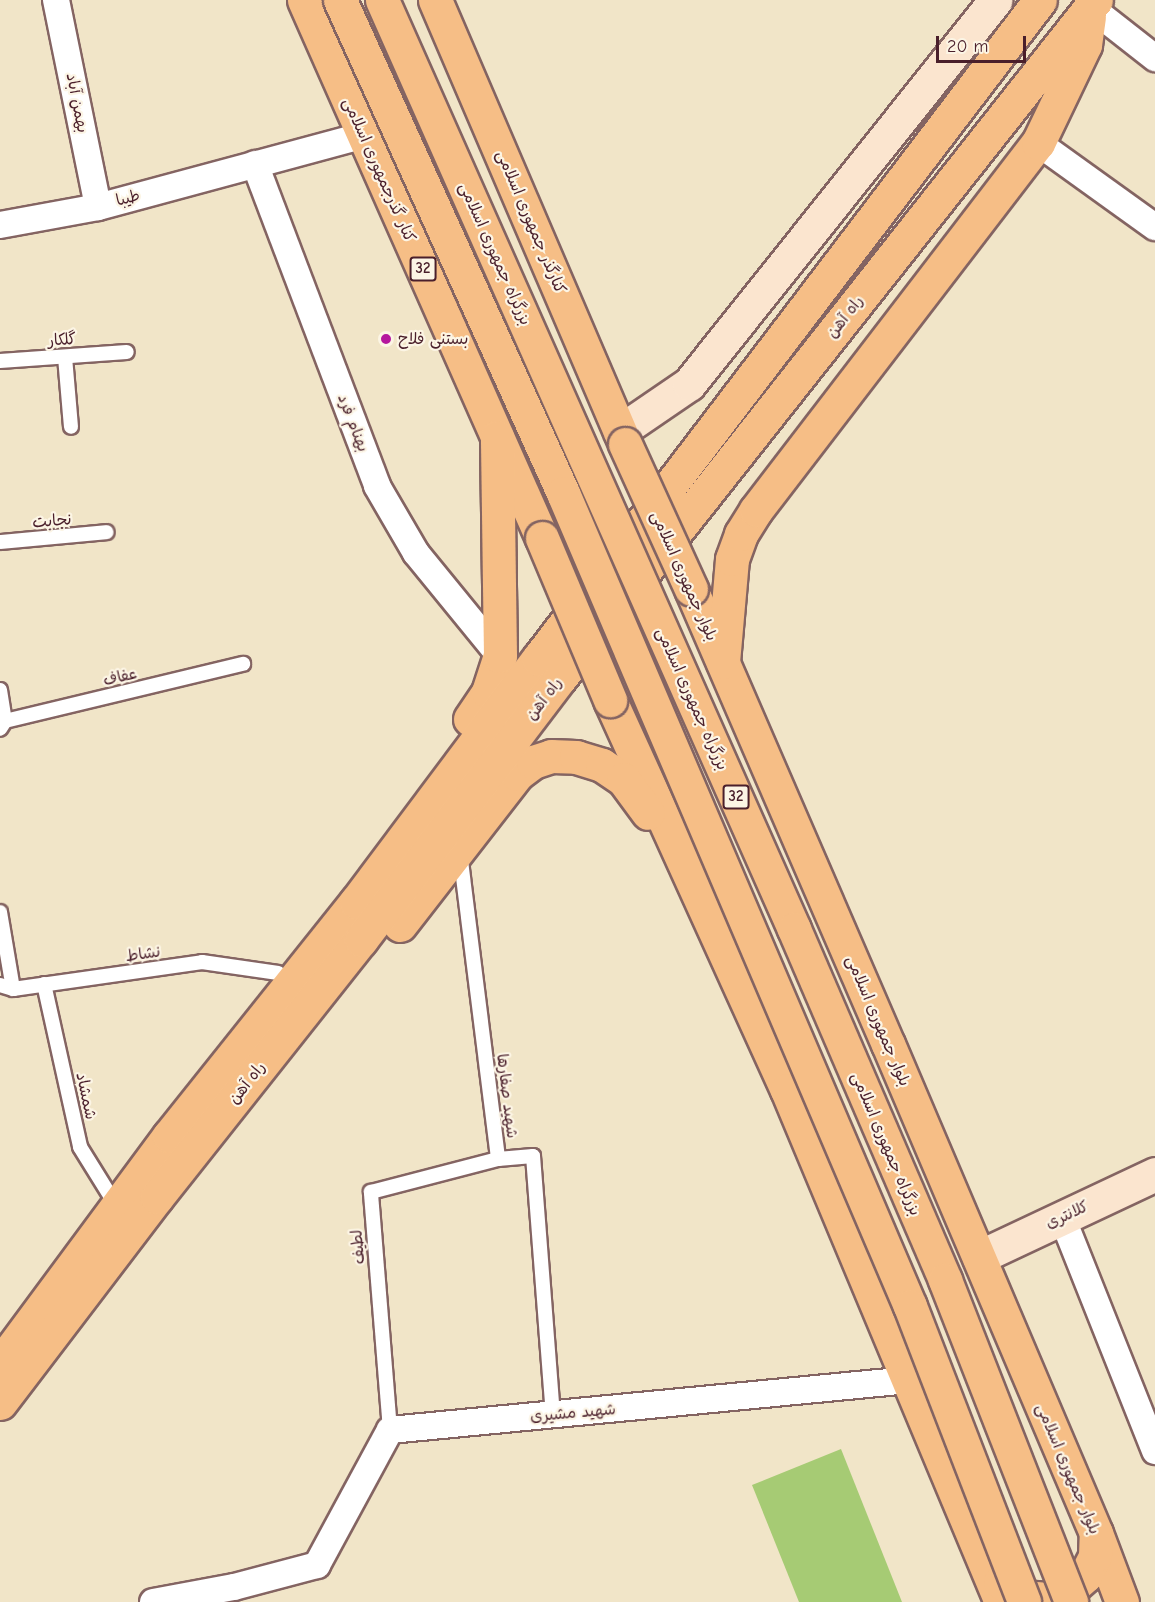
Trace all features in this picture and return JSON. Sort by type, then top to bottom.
[{"type":"main road","name":"کنار گذرجمهوری اسلامی","points":[[304,0],[542,537],[610,700],[696,888]]},
{"type":"main road","name":"32","points":[[340,0],[577,526],[910,1306],[1024,1602]]},
{"type":"main road","name":"بزرگراه جمهوری اسلامی","points":[[382,0],[794,928],[945,1280],[1071,1602]]},
{"type":"main road","name":"کنارگذر جمهوری اسلامی","points":[[435,0],[623,438]]},
{"type":"main road","points":[[623,438],[689,384],[995,0]]},
{"type":"main road","name":"راه آهن","points":[[0,1364],[169,1136],[356,902],[538,659],[1040,0]]},
{"type":"main road","points":[[723,667],[732,559],[751,518],[1038,143],[1085,45],[1093,4]]},
{"type":"main road","name":"راه آهن","points":[[0,1403],[157,1197],[361,939],[560,678],[1093,4]]},
{"type":"main road","points":[[169,1136],[231,1035],[459,735],[488,692],[500,656],[497,437]]},
{"type":"main road","name":"بلوار جمهوری اسلامی","points":[[623,438],[691,589],[979,1257],[1096,1533],[1122,1602]]},
{"type":"main road","points":[[157,1197],[286,1067],[460,850],[517,774],[533,762],[550,756],[576,757],[602,765],[623,779],[696,888]]},
{"type":"main road","name":"32","points":[[696,888],[787,1090],[1001,1602]]},
{"type":"main road","name":"کلانتری","points":[[979,1257],[1155,1174]]},
{"type":"main road","points":[[989,1569],[1004,1587],[1024,1597],[1047,1599],[1068,1591],[1085,1576],[1095,1556],[1096,1533]]},
{"type":"street","name":"بهمن آباد","points":[[56,0],[98,207]]},
{"type":"street","points":[[1093,4],[1155,57]]},
{"type":"street","name":"طیبا","points":[[0,225],[98,207],[364,135]]},
{"type":"street","points":[[1038,143],[1155,227]]},
{"type":"street","name":"بهنام فرد","points":[[255,164],[377,486],[416,553],[500,656]]},
{"type":"street","points":[[1062,1217],[1155,1450]]},
{"type":"street","name":"شهید مشیری","points":[[390,1430],[909,1380]]},
{"type":"street","points":[[153,1602],[237,1595],[317,1565],[390,1430]]},
{"type":"lane","name":"گلکار","points":[[0,362],[127,352]]},
{"type":"lane","points":[[65,357],[71,427]]},
{"type":"lane","name":"نجابت","points":[[0,542],[107,532]]},
{"type":"lane","name":"عفاف","points":[[3,725],[243,664]]},
{"type":"lane","points":[[0,690],[3,725]]},
{"type":"lane","name":"شهید صفارها","points":[[460,850],[498,1159],[533,1156],[553,1415]]},
{"type":"lane","points":[[0,912],[6,987]]},
{"type":"lane","name":"نشاط","points":[[6,987],[44,984],[202,962],[278,973]]},
{"type":"lane","name":"شمشاد","points":[[44,984],[80,1148],[116,1206]]},
{"type":"lane","name":"لطیف","points":[[390,1430],[371,1192],[498,1159]]},
{"type":"green space","points":[[841,1449],[902,1602],[799,1602],[752,1485]]},
{"type":"place","name":"بستنی فلاح","points":[[386,339]]}]
